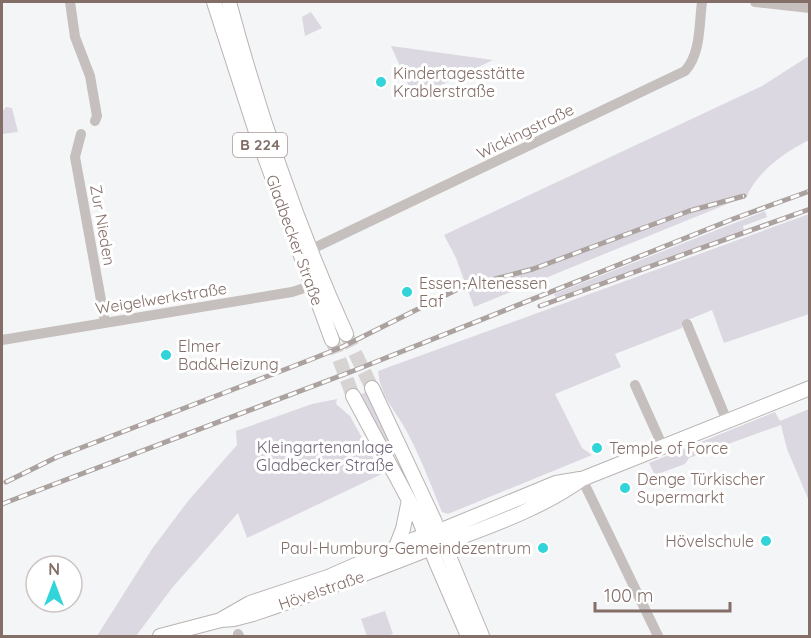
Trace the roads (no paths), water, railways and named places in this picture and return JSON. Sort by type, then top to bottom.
[{"type":"main road","name":"Gladbecker Straße","points":[[214,2],[259,141],[317,284],[346,334]]},
{"type":"main road","name":"Gladbecker Straße","points":[[229,2],[264,123],[312,249],[317,284],[332,340]]},
{"type":"main road","points":[[372,388],[432,533],[468,636]]},
{"type":"main road","name":"Hövelstraße","points":[[220,620],[250,603],[328,577],[396,547],[556,483],[582,479],[810,388]]},
{"type":"main road","points":[[353,396],[409,500],[432,533]]},
{"type":"main road","name":"Hövelstraße","points":[[160,636],[220,620],[254,614],[343,583],[561,494],[582,479]]},
{"type":"main road","points":[[396,547],[403,529],[409,500]]},
{"type":"main road","points":[[437,546],[482,636]]},
{"type":"street","points":[[70,2],[75,37],[90,76],[97,116],[94,121]]},
{"type":"street","name":"Wickingstraße","points":[[312,249],[685,71],[691,64],[695,53],[702,2]]},
{"type":"street","points":[[755,2],[810,8]]},
{"type":"street","name":"Zur Nieden","points":[[81,134],[75,157],[105,322]]},
{"type":"street","name":"Weigelwerkstraße","points":[[2,340],[281,294],[317,284]]},
{"type":"street","points":[[687,324],[727,421]]},
{"type":"street","points":[[635,384],[663,447]]},
{"type":"street","points":[[582,479],[658,636]]},
{"type":"tunnel","points":[[346,334],[372,388]]},
{"type":"tunnel","points":[[332,340],[353,396]]},
{"type":"railway","points":[[2,504],[353,371],[733,219],[810,191]]},
{"type":"railway","points":[[6,482],[57,457],[342,347],[460,288],[533,269],[689,211],[744,196]]},
{"type":"railway","points":[[540,306],[810,209]]},
{"type":"place","name":"Kindertagesstätte Krablerstraße","points":[[381,82]]},
{"type":"place","name":"Essen-Altenessen Eaf","points":[[407,292]]},
{"type":"place","name":"Elmer Bad&Heizung","points":[[166,355]]},
{"type":"place","name":"Temple of Force","points":[[597,448]]},
{"type":"place","name":"Denge Türkischer Supermarkt","points":[[625,488]]},
{"type":"place","name":"Hövelschule","points":[[766,541]]},
{"type":"place","name":"Paul-Humburg-Gemeindezentrum","points":[[543,548]]},
{"type":"park label","name":"Kleingartenanlage Gladbecker Straße","points":[[325,456]]}]
